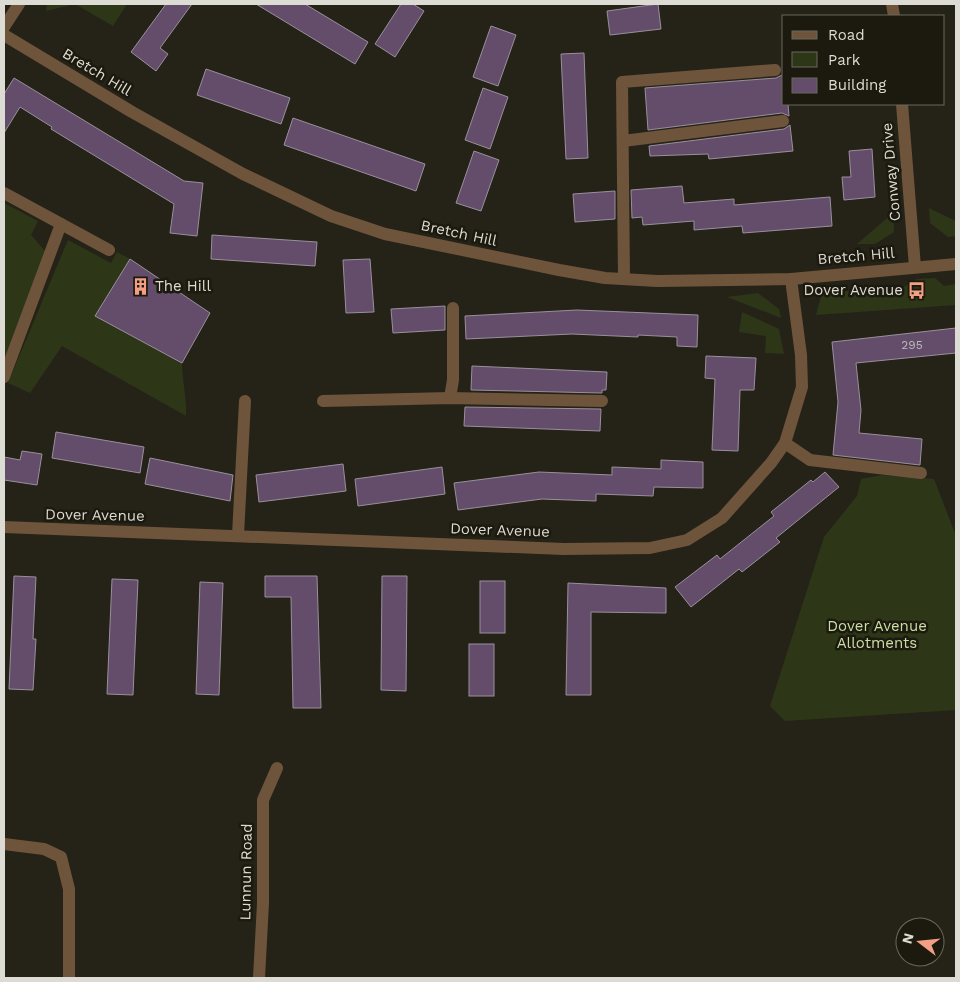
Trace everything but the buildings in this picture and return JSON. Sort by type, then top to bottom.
[{"type":"street","points":[[4,27],[18,4]]},
{"type":"street","name":"Bretch Hill","points":[[4,36],[193,147],[252,178],[331,216],[385,234],[605,278],[657,281],[792,279],[956,264]]},
{"type":"street","points":[[624,278],[622,82],[774,70]]},
{"type":"street","name":"Conway Drive","points":[[902,105],[915,267]]},
{"type":"street","points":[[623,141],[783,122]]},
{"type":"street","points":[[4,193],[109,250]]},
{"type":"street","points":[[4,377],[61,224]]},
{"type":"street","name":"Dover Avenue","points":[[4,527],[556,548],[650,548],[687,540],[722,518],[771,463],[785,443],[802,387],[801,356],[792,279]]},
{"type":"street","points":[[450,398],[453,380],[454,308]]},
{"type":"street","points":[[323,401],[450,398],[602,401]]},
{"type":"street","points":[[238,535],[245,401]]},
{"type":"street","points":[[785,443],[810,460],[921,473]]},
{"type":"street","name":"Lunnun Road","points":[[259,978],[263,903],[263,800],[277,768]]},
{"type":"street","points":[[4,844],[44,849],[61,857],[69,890],[69,978]]},
{"type":"green space","points":[[47,4],[75,4],[46,11]]},
{"type":"green space","points":[[75,4],[127,4],[113,26]]},
{"type":"green space","points":[[4,203],[38,221],[31,235],[45,251],[4,360]]},
{"type":"green space","points":[[929,208],[956,221],[956,236],[948,237],[930,223]]},
{"type":"green space","points":[[893,213],[894,232],[875,244],[857,244]]},
{"type":"green space","points":[[68,240],[111,263],[117,252],[130,259],[95,316],[182,363],[186,416],[62,346],[30,393],[8,383]]},
{"type":"green space","points":[[935,278],[944,286],[956,284],[956,305],[816,315],[822,293],[904,287],[917,279]]},
{"type":"green space","points":[[758,293],[779,309],[781,318],[727,297]]},
{"type":"green space","points":[[742,312],[779,329],[784,354],[765,353],[766,336],[739,332]]},
{"type":"green space","name":"Dover Avenue Allotments","points":[[882,475],[934,479],[956,536],[956,710],[785,721],[770,706],[824,537],[857,496],[861,479]]},
{"type":"place","name":"The Hill","points":[[141,286]]},
{"type":"place","name":"Dover Avenue","points":[[917,290]]}]
